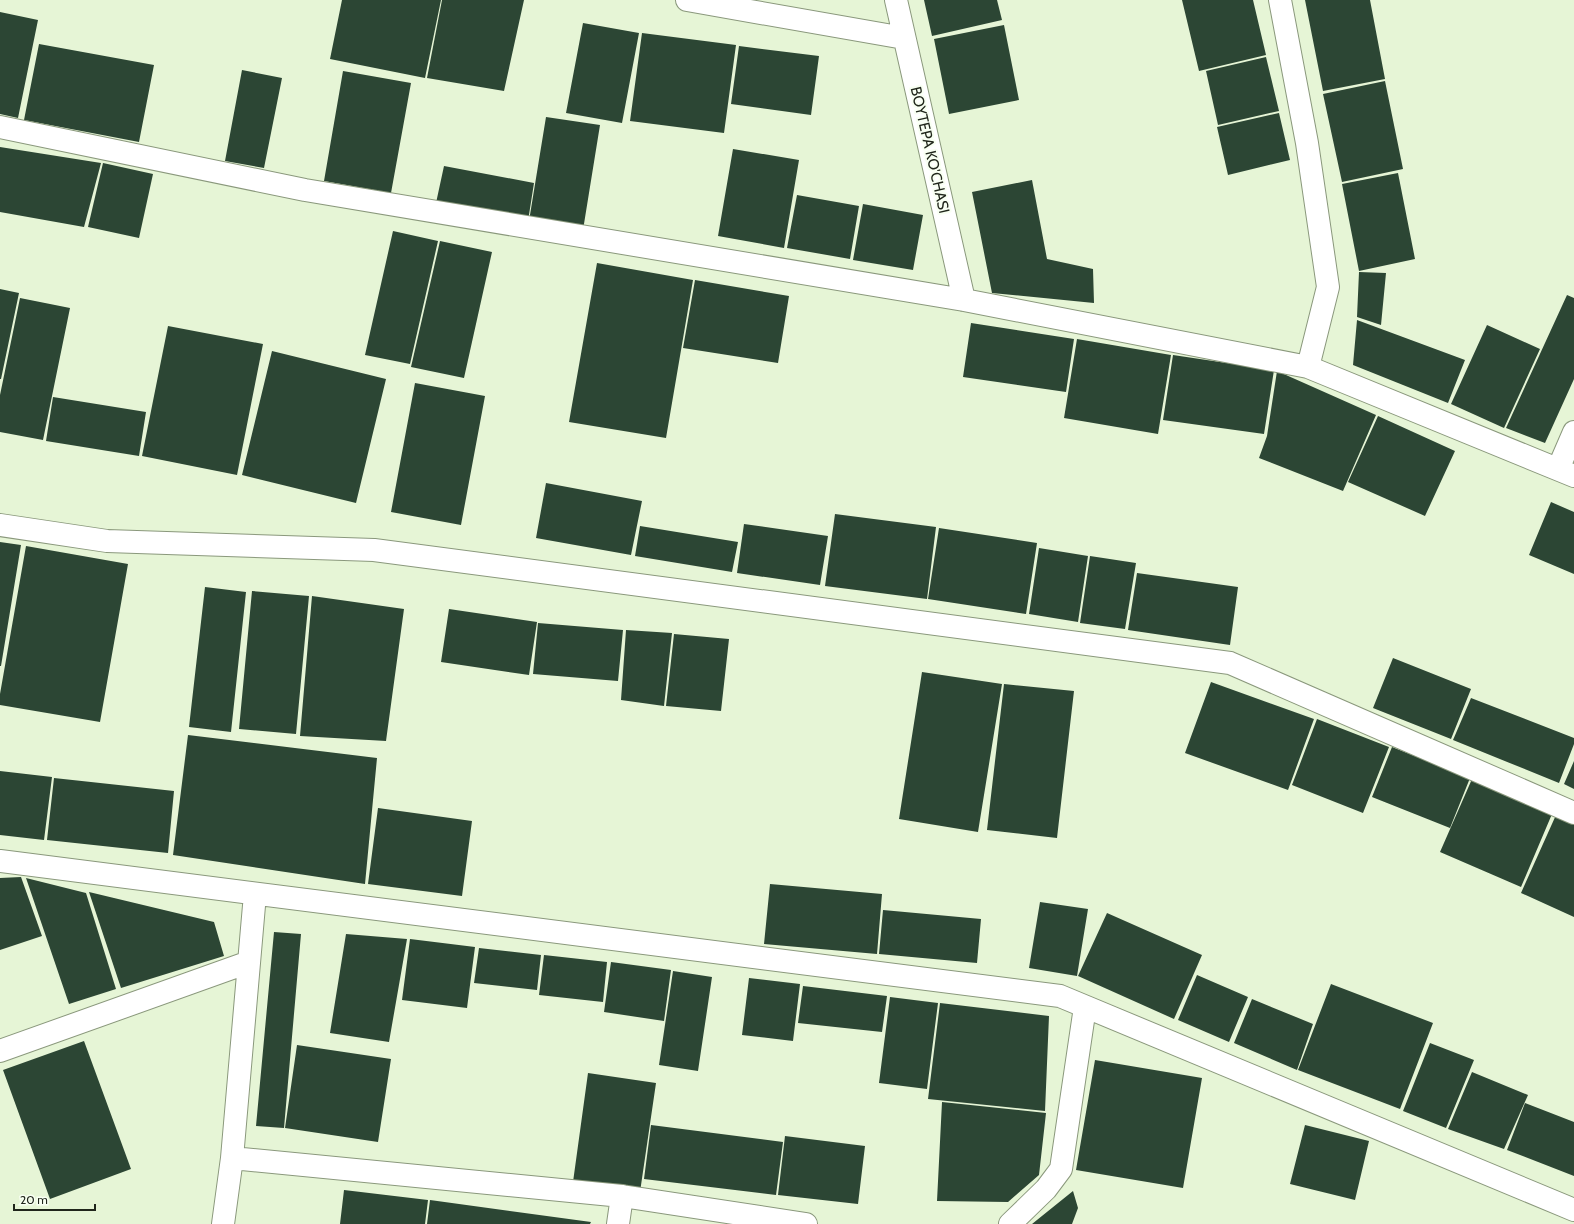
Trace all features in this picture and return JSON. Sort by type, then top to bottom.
[{"type":"street","points":[[687,0],[904,38]]},
{"type":"street","name":"BOYTEPA KO'CHASI","points":[[896,0],[964,300]]},
{"type":"street","points":[[1280,0],[1307,143],[1328,287],[1308,367]]},
{"type":"street","points":[[0,127],[305,190],[964,300],[1308,367],[1566,473],[1574,432]]},
{"type":"street","points":[[0,525],[108,541],[374,550],[1230,662],[1574,813]]},
{"type":"street","points":[[0,861],[1060,996],[1574,1210]]},
{"type":"street","points":[[224,1224],[232,1158],[255,894]]},
{"type":"street","points":[[0,1051],[249,962]]},
{"type":"street","points":[[1010,1224],[1046,1189],[1060,1169],[1085,1007]]},
{"type":"street","points":[[232,1158],[622,1196],[806,1224]]},
{"type":"street","points":[[618,1224],[622,1196]]},
{"type":"building","points":[[342,0],[441,0],[425,78],[330,59]]},
{"type":"building","points":[[442,0],[524,0],[504,91],[427,78]]},
{"type":"building","points":[[924,0],[997,0],[1002,20],[932,36]]},
{"type":"building","points":[[1182,0],[1253,0],[1266,55],[1199,71]]},
{"type":"building","points":[[1305,0],[1370,0],[1385,79],[1323,91]]},
{"type":"building","points":[[0,12],[38,20],[18,118],[0,114]]},
{"type":"building","points":[[583,23],[639,33],[622,123],[566,113]]},
{"type":"building","points":[[1004,25],[1019,100],[949,114],[934,39]]},
{"type":"building","points":[[642,33],[736,45],[724,133],[630,121]]},
{"type":"building","points":[[39,44],[154,65],[139,142],[24,120]]},
{"type":"building","points":[[739,46],[819,56],[811,115],[731,104]]},
{"type":"building","points":[[1266,57],[1279,111],[1218,125],[1206,71]]},
{"type":"building","points":[[242,70],[282,78],[264,168],[225,161]]},
{"type":"building","points":[[343,71],[411,83],[391,193],[324,181]]},
{"type":"building","points":[[1385,81],[1403,169],[1342,182],[1323,94]]},
{"type":"building","points":[[1279,113],[1290,160],[1228,175],[1217,127]]},
{"type":"building","points":[[546,117],[600,125],[583,230],[529,221]]},
{"type":"building","points":[[0,147],[101,163],[84,227],[0,212]]},
{"type":"building","points":[[733,149],[799,160],[784,248],[718,236]]},
{"type":"building","points":[[103,163],[153,174],[139,238],[88,227]]},
{"type":"building","points":[[444,166],[534,183],[528,221],[436,203]]},
{"type":"building","points":[[1398,173],[1415,259],[1359,271],[1342,184]]},
{"type":"building","points":[[1032,180],[1047,259],[1093,269],[1094,303],[992,293],[972,192]]},
{"type":"building","points":[[797,195],[859,206],[850,259],[787,248]]},
{"type":"building","points":[[863,204],[923,215],[913,270],[853,260]]},
{"type":"building","points":[[393,231],[438,241],[410,364],[365,355]]},
{"type":"building","points":[[440,241],[492,252],[464,378],[411,367]]},
{"type":"building","points":[[597,263],[693,280],[666,438],[569,422]]},
{"type":"building","points":[[1359,272],[1386,273],[1381,325],[1357,317]]},
{"type":"building","points":[[695,280],[789,296],[778,363],[683,348]]},
{"type":"building","points":[[0,289],[19,293],[1,379],[0,379]]},
{"type":"building","points":[[1567,295],[1574,298],[1574,379],[1545,443],[1506,428]]},
{"type":"building","points":[[20,298],[70,308],[43,440],[0,432],[0,395]]},
{"type":"building","points":[[1357,320],[1465,360],[1448,403],[1353,365]]},
{"type":"building","points":[[971,323],[1074,339],[1066,392],[963,377]]},
{"type":"building","points":[[1487,325],[1540,349],[1504,428],[1451,404]]},
{"type":"building","points":[[168,326],[263,344],[237,475],[142,456]]},
{"type":"building","points":[[1077,339],[1171,355],[1158,434],[1064,418]]},
{"type":"building","points":[[272,351],[386,379],[356,503],[242,475]]},
{"type":"building","points":[[1173,355],[1274,370],[1264,434],[1163,420]]},
{"type":"building","points":[[1277,371],[1376,415],[1343,491],[1259,458],[1267,436]]},
{"type":"building","points":[[415,383],[485,396],[461,525],[391,512]]},
{"type":"building","points":[[53,397],[146,412],[139,456],[46,441]]},
{"type":"building","points":[[1378,416],[1455,451],[1425,516],[1348,482]]},
{"type":"building","points":[[546,483],[642,501],[631,555],[536,538]]},
{"type":"building","points":[[1551,502],[1574,512],[1574,574],[1529,555]]},
{"type":"building","points":[[835,514],[936,527],[927,599],[825,586]]},
{"type":"building","points":[[744,524],[828,536],[820,585],[737,573]]},
{"type":"building","points":[[640,526],[738,542],[732,572],[635,556]]},
{"type":"building","points":[[939,528],[1037,543],[1026,614],[928,599]]},
{"type":"building","points":[[0,542],[21,545],[1,666],[0,666]]},
{"type":"building","points":[[26,546],[128,564],[100,722],[0,705],[0,694]]},
{"type":"building","points":[[1039,548],[1088,556],[1078,622],[1029,614]]},
{"type":"building","points":[[1090,556],[1136,563],[1125,629],[1080,623]]},
{"type":"building","points":[[1137,573],[1238,587],[1230,645],[1128,630]]},
{"type":"building","points":[[205,587],[246,592],[231,732],[189,727]]},
{"type":"building","points":[[252,591],[309,596],[296,734],[239,729]]},
{"type":"building","points":[[312,596],[404,609],[386,741],[300,736]]},
{"type":"building","points":[[449,609],[537,622],[529,675],[441,662]]},
{"type":"building","points":[[538,623],[623,630],[618,681],[533,674]]},
{"type":"building","points":[[626,630],[672,633],[664,706],[621,700]]},
{"type":"building","points":[[674,634],[729,639],[721,711],[666,706]]},
{"type":"building","points":[[1393,658],[1471,689],[1451,739],[1373,708]]},
{"type":"building","points":[[922,672],[1002,684],[978,832],[899,819]]},
{"type":"building","points":[[1211,682],[1314,719],[1288,790],[1185,753]]},
{"type":"building","points":[[1004,684],[1074,691],[1057,838],[987,830]]},
{"type":"building","points":[[1471,698],[1574,738],[1574,744],[1559,783],[1453,740]]},
{"type":"building","points":[[1317,719],[1389,747],[1363,813],[1292,785]]},
{"type":"building","points":[[188,735],[377,758],[365,884],[173,855]]},
{"type":"building","points":[[1392,747],[1470,778],[1450,828],[1372,797]]},
{"type":"building","points":[[1574,761],[1574,789],[1564,784]]},
{"type":"building","points":[[0,771],[52,777],[44,840],[0,835]]},
{"type":"building","points":[[54,778],[174,791],[168,853],[47,840]]},
{"type":"building","points":[[1472,779],[1552,814],[1521,887],[1440,852]]},
{"type":"building","points":[[378,808],[472,821],[462,896],[368,884]]},
{"type":"building","points":[[1556,815],[1574,823],[1574,917],[1521,893]]},
{"type":"building","points":[[21,877],[42,936],[0,950],[0,878]]},
{"type":"building","points":[[26,878],[86,893],[116,989],[69,1004]]},
{"type":"building","points":[[770,884],[882,894],[877,954],[764,944]]},
{"type":"building","points":[[89,892],[214,922],[224,956],[121,988]]},
{"type":"building","points":[[1040,902],[1088,909],[1077,976],[1029,968]]},
{"type":"building","points":[[883,910],[981,919],[977,963],[879,954]]},
{"type":"building","points":[[1107,913],[1202,955],[1174,1019],[1078,976]]},
{"type":"building","points":[[274,932],[301,934],[284,1128],[256,1126]]},
{"type":"building","points":[[346,934],[407,939],[389,1042],[330,1033]]},
{"type":"building","points":[[410,939],[475,947],[467,1008],[402,1000]]},
{"type":"building","points":[[479,948],[541,955],[537,990],[474,983]]},
{"type":"building","points":[[544,955],[607,962],[603,1002],[539,995]]},
{"type":"building","points":[[611,962],[671,970],[664,1021],[604,1012]]},
{"type":"building","points":[[673,971],[712,977],[698,1071],[659,1065]]},
{"type":"building","points":[[1197,975],[1248,997],[1229,1042],[1178,1020]]},
{"type":"building","points":[[749,978],[800,984],[793,1041],[742,1035]]},
{"type":"building","points":[[1331,984],[1433,1023],[1400,1109],[1298,1070]]},
{"type":"building","points":[[803,986],[887,996],[882,1032],[798,1023]]},
{"type":"building","points":[[890,997],[938,1003],[927,1089],[879,1083]]},
{"type":"building","points":[[1252,999],[1313,1024],[1297,1070],[1234,1043]]},
{"type":"building","points":[[940,1003],[1049,1016],[1045,1111],[928,1099]]},
{"type":"building","points":[[84,1041],[131,1169],[50,1199],[3,1070]]},
{"type":"building","points":[[1430,1043],[1474,1060],[1446,1128],[1403,1111]]},
{"type":"building","points":[[297,1045],[391,1059],[378,1142],[285,1128]]},
{"type":"building","points":[[1095,1060],[1202,1078],[1183,1188],[1076,1170]]},
{"type":"building","points":[[1472,1072],[1528,1095],[1504,1149],[1448,1129]]},
{"type":"building","points":[[588,1073],[656,1083],[640,1192],[573,1182]]},
{"type":"building","points":[[942,1102],[1046,1113],[1039,1175],[1008,1202],[937,1201]]},
{"type":"building","points":[[1525,1103],[1574,1122],[1574,1176],[1507,1150]]},
{"type":"building","points":[[651,1125],[783,1142],[776,1195],[644,1179]]},
{"type":"building","points":[[1305,1125],[1369,1141],[1355,1200],[1290,1184]]},
{"type":"building","points":[[785,1136],[865,1146],[858,1204],[778,1195]]},
{"type":"building","points":[[344,1190],[428,1200],[425,1224],[340,1224]]},
{"type":"building","points":[[1073,1191],[1078,1208],[1072,1224],[1032,1224]]},
{"type":"building","points":[[430,1200],[591,1222],[590,1224],[427,1224]]}]
